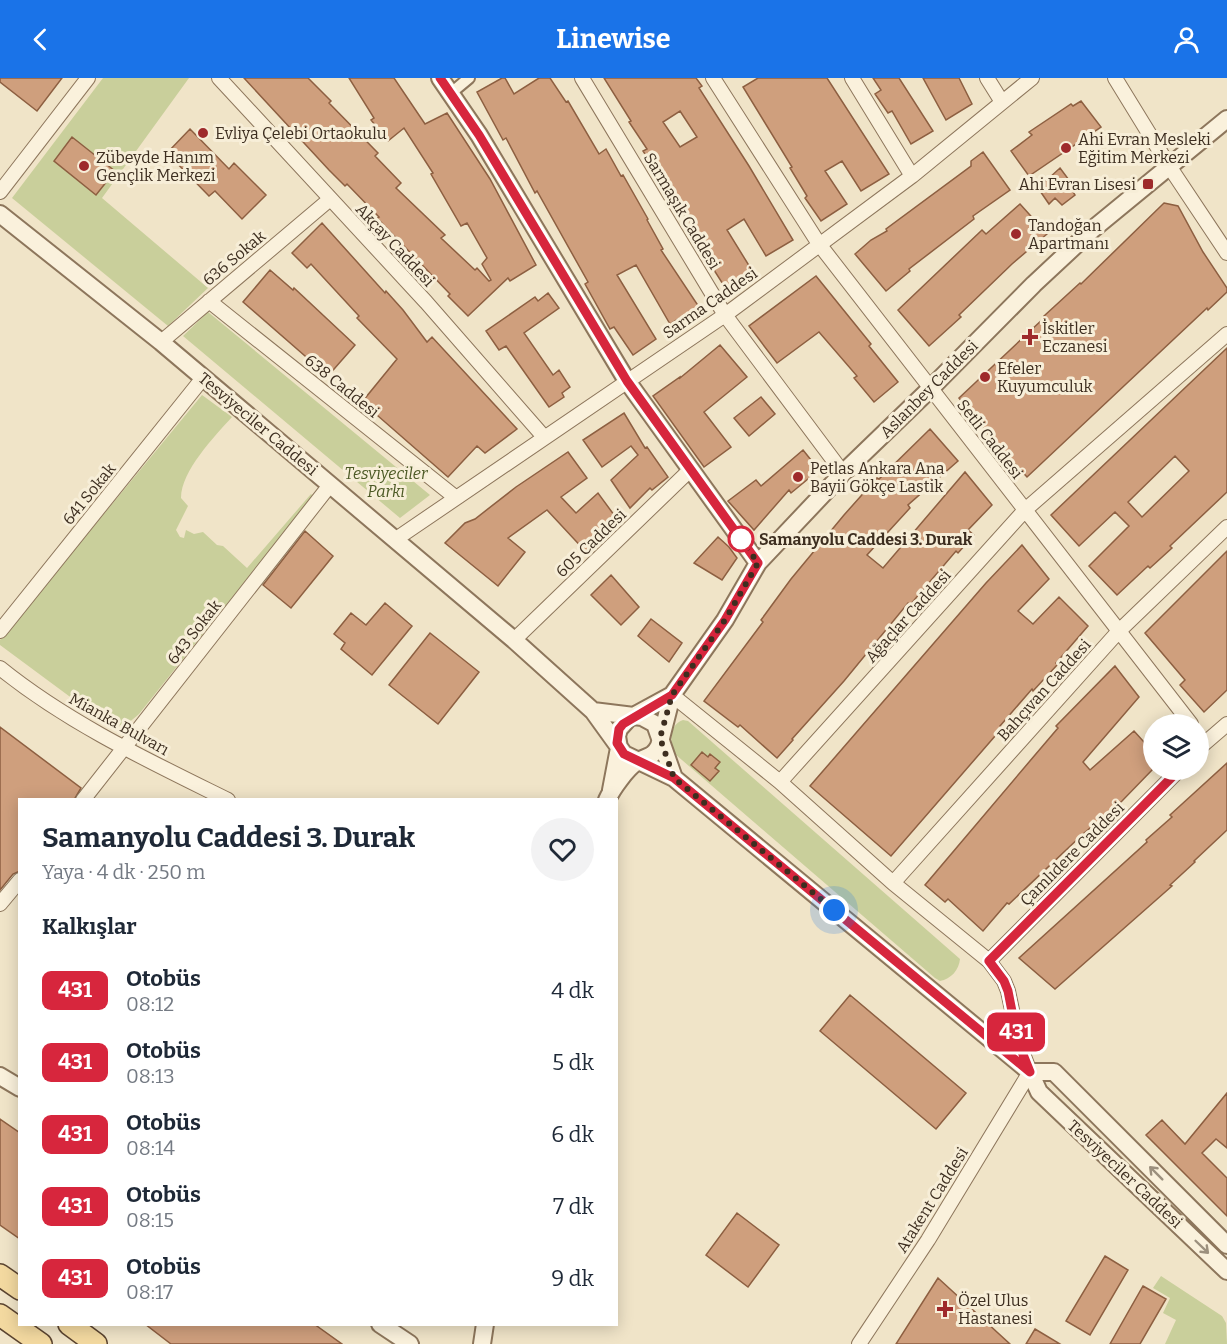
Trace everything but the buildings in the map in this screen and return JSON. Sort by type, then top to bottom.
[{"type":"main road","points":[[0,1275],[18,1288]]},
{"type":"main road","points":[[0,1315],[40,1344]]},
{"type":"main road","points":[[72,1326],[96,1344]]},
{"type":"street","points":[[0,192],[88,78]]},
{"type":"street","name":"Akçay Caddesi","points":[[219,78],[426,302],[544,437]]},
{"type":"street","points":[[440,78],[479,135],[627,381],[758,563]]},
{"type":"street","points":[[451,93],[469,78]]},
{"type":"street","name":"Sarmaşık Caddesi","points":[[582,78],[725,315],[843,473]]},
{"type":"street","name":"Setli Caddesi","points":[[712,78],[819,244],[1183,714]]},
{"type":"street","points":[[852,78],[912,176]]},
{"type":"street","points":[[987,78],[1002,102]]},
{"type":"street","name":"Sarma Caddesi","points":[[396,539],[725,315],[912,176],[1032,78]]},
{"type":"street","points":[[1115,78],[1169,166],[1227,253]]},
{"type":"street","name":"Aslanbey Caddesi","points":[[672,695],[725,620],[758,563],[843,473],[1034,284],[1093,229],[1227,119]]},
{"type":"street","name":"636 Sokak","points":[[161,342],[330,200]]},
{"type":"street","name":"Tesviyeciler Caddesi","points":[[0,214],[161,342],[514,640],[593,711],[619,748]]},
{"type":"street","name":"638 Caddesi","points":[[209,301],[455,497]]},
{"type":"street","name":"Ağaçlar Caddesi","points":[[780,782],[1025,510],[1227,334]]},
{"type":"street","name":"641 Sokak","points":[[0,631],[203,378]]},
{"type":"street","name":"605 Caddesi","points":[[514,640],[690,470]]},
{"type":"street","name":"643 Sokak","points":[[85,798],[330,485]]},
{"type":"street","name":"Bahçıvan Caddesi","points":[[893,883],[1118,632],[1227,527]]},
{"type":"street","name":"Mianka Bulvarı","points":[[0,668],[66,715],[124,748],[224,798]]},
{"type":"street","points":[[672,695],[780,782],[893,883],[989,961],[1004,981],[1008,991],[1018,1042],[1030,1072]]},
{"type":"street","points":[[609,795],[619,748],[617,736],[619,729],[628,719],[672,695]]},
{"type":"street","points":[[619,748],[630,758],[638,760],[650,757],[656,752],[672,695]]},
{"type":"street","points":[[593,711],[642,717],[655,724],[674,778]]},
{"type":"street","points":[[1209,736],[1227,724]]},
{"type":"street","points":[[609,795],[638,760]]},
{"type":"street","name":"Tesviyeciler Caddesi","points":[[638,760],[674,778],[1030,1072],[1039,1092],[1227,1271]]},
{"type":"street","name":"Çamlıdere Caddesi","points":[[989,961],[1169,780]]},
{"type":"street","points":[[0,904],[18,882]]},
{"type":"street","name":"Tesviyeciler Caddesi","points":[[1030,1072],[1054,1072],[1227,1245]]},
{"type":"street","name":"Atakent Caddesi","points":[[859,1344],[928,1240],[1030,1072]]},
{"type":"street","points":[[0,1076],[18,1087]]},
{"type":"street","points":[[383,1326],[410,1344]]},
{"type":"street","points":[[482,1344],[485,1326]]},
{"type":"green space","points":[[103,78],[189,78],[102,198],[208,288],[168,326],[12,198]]},
{"type":"green space","name":"Tesviyeciler Parkı","points":[[208,312],[430,495],[400,518],[183,336]]},
{"type":"green space","points":[[202,395],[232,417],[216,434],[186,477],[181,498],[188,506],[176,530],[180,537],[184,538],[186,530],[194,534],[203,532],[217,545],[223,546],[247,568],[311,494],[313,496],[139,714],[124,724],[113,725],[77,702],[0,645],[0,640]]},
{"type":"green space","points":[[688,721],[960,959],[954,973],[940,981],[935,978],[675,754],[672,734],[678,722]]},
{"type":"green space","points":[[1161,1276],[1222,1316],[1226,1323],[1227,1344],[1165,1344],[1176,1320],[1163,1313],[1170,1298],[1153,1288]]},
{"type":"bus line","name":"431","points":[[440,78],[479,135],[627,381],[758,563],[725,620],[672,695],[628,719],[619,729],[617,743],[624,754],[674,778],[1030,1072],[1018,1042],[1008,991],[1004,981],[989,961],[1169,780]]},
{"type":"place","name":"Evliya Çelebi Ortaokulu","points":[[203,133]]},
{"type":"place","name":"Ahi Evran Mesleki Eğitim Merkezi","points":[[1066,148]]},
{"type":"place","name":"Zübeyde Hanım Gençlik Merkezi","points":[[84,166]]},
{"type":"place","name":"Ahi Evran Lisesi","points":[[1148,184]]},
{"type":"place","name":"Tandoğan Apartmanı","points":[[1016,234]]},
{"type":"place","name":"İskitler Eczanesi","points":[[1030,337]]},
{"type":"place","name":"Efeler Kuyumculuk","points":[[985,377]]},
{"type":"place","name":"Petlas Ankara Ana Bayii Gökçe Lastik","points":[[798,477]]},
{"type":"place","name":"Samanyolu Caddesi 3. Durak","points":[[741,539]]},
{"type":"place","name":"Özel Ulus Hastanesi","points":[[945,1309]]},
{"type":"route","points":[[741,539],[758,563],[725,620],[672,695],[660,738],[674,778],[834,910]]}]
